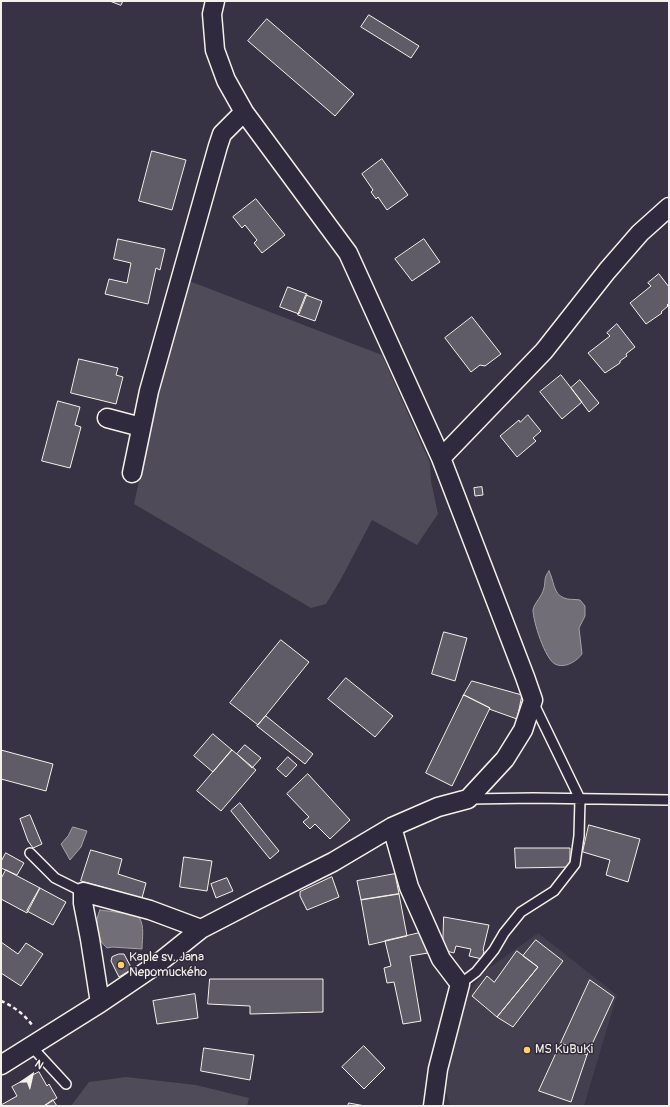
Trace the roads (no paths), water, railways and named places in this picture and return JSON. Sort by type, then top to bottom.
[{"type":"street","points":[[1,1065],[100,1003],[156,965],[201,929],[333,862],[392,827],[438,807],[468,799],[505,759],[523,730],[533,700],[441,458],[348,253],[244,112],[226,80],[216,50],[212,14],[215,1]]},
{"type":"street","points":[[132,473],[149,391],[218,146],[222,134],[244,112]]},
{"type":"street","points":[[441,458],[544,351],[607,271],[640,233],[669,207]]},
{"type":"street","points":[[107,418],[141,427]]},
{"type":"street","points":[[392,827],[409,887],[441,959],[460,984],[438,1069],[433,1106]]},
{"type":"street","points":[[100,1003],[90,939],[82,903],[83,892],[150,910],[201,929]]},
{"type":"lane","points":[[460,984],[476,972],[521,912],[554,891],[575,864],[579,836],[580,799],[533,700]]},
{"type":"lane","points":[[468,799],[532,798],[669,800]]},
{"type":"lane","points":[[30,854],[55,878],[83,892]]},
{"type":"lane","points":[[36,1042],[66,1084]]},
{"type":"place","name":"Kaple sv. Jana Nepomuckého","points":[[121,965]]},
{"type":"place","name":"MS KuBuKi","points":[[527,1050]]}]
